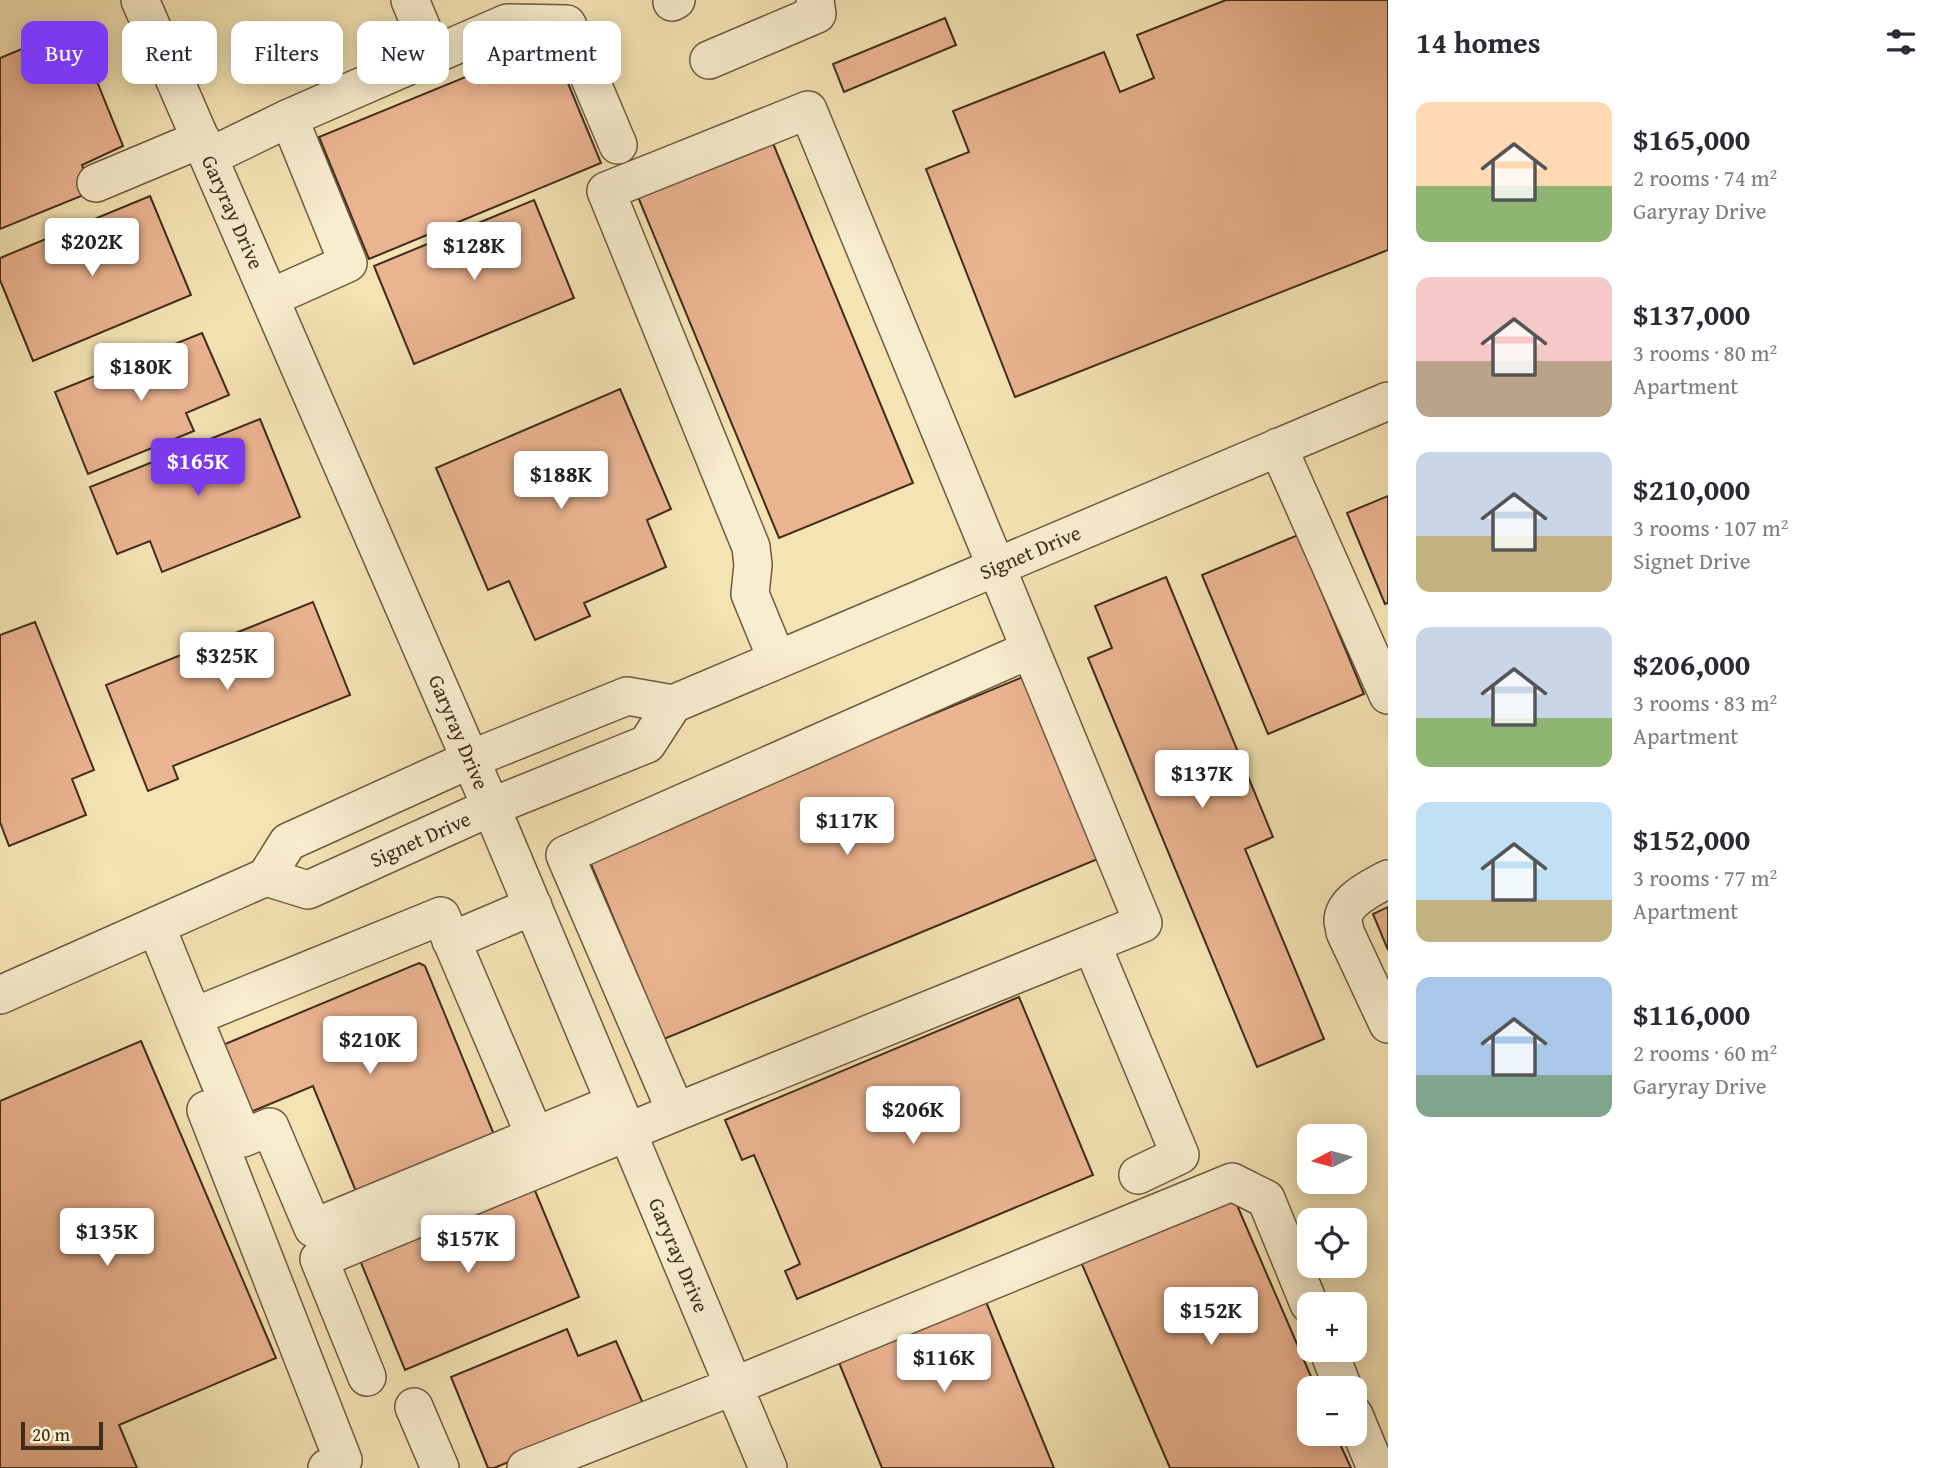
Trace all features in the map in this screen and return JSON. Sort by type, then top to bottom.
[{"type":"street","points":[[410,0],[419,21]]},
{"type":"street","points":[[709,60],[817,14],[815,0]]},
{"type":"street","name":"Garyray Drive","points":[[148,2],[205,148],[471,759],[768,1468]]},
{"type":"street","points":[[449,48],[507,23],[568,24],[618,145]]},
{"type":"street","points":[[96,183],[289,118],[367,84]]},
{"type":"street","points":[[147,930],[193,1017],[243,1139],[270,1127],[313,1228],[535,1136],[622,1118],[676,1112],[1143,923],[808,110],[606,191],[751,547],[753,565],[750,594],[777,660]]},
{"type":"street","points":[[270,298],[348,263],[289,118]]},
{"type":"street","name":"Signet Drive","points":[[265,877],[308,890],[491,807],[647,744],[673,704],[1388,401]]},
{"type":"street","points":[[1278,447],[1388,695]]},
{"type":"street","points":[[676,1112],[565,855],[1029,650]]},
{"type":"street","points":[[0,995],[265,877],[288,842],[471,759],[626,696],[673,704]]},
{"type":"street","points":[[1388,879],[1348,906],[1343,921],[1345,932],[1388,1024]]},
{"type":"street","points":[[452,941],[533,906]]},
{"type":"street","points":[[193,1017],[441,916],[535,1136]]},
{"type":"street","points":[[147,930],[344,1460],[327,1468]]},
{"type":"street","points":[[1092,945],[1180,1154],[1138,1175]]},
{"type":"street","points":[[368,1377],[319,1259],[622,1118]]},
{"type":"street","points":[[527,1468],[1232,1182],[1266,1199],[1304,1292]]},
{"type":"street","points":[[414,1407],[440,1468]]},
{"type":"street","points":[[1367,1446],[1376,1468]]},
{"type":"building","points":[[1226,0],[1388,0],[1388,250],[1015,397],[926,169],[969,152],[953,111],[1104,52],[1120,92],[1154,78],[1137,35]]},
{"type":"building","points":[[945,18],[956,45],[844,92],[833,64]]},
{"type":"building","points":[[21,49],[21,84],[98,84],[123,146],[82,165],[91,192],[0,229],[0,58]]},
{"type":"building","points":[[463,78],[463,84],[568,84],[601,163],[369,259],[319,137]]},
{"type":"building","points":[[770,136],[913,483],[779,538],[636,192]]},
{"type":"building","points":[[150,196],[191,295],[33,361],[0,280],[0,258]]},
{"type":"building","points":[[534,200],[574,298],[414,364],[374,266]]},
{"type":"building","points":[[202,333],[229,395],[186,413],[194,431],[88,474],[55,392]]},
{"type":"building","points":[[620,389],[671,509],[647,520],[666,567],[584,603],[590,616],[535,640],[509,581],[488,590],[436,468]]},
{"type":"building","points":[[260,419],[300,517],[162,572],[150,541],[117,554],[90,487]]},
{"type":"building","points":[[1388,496],[1388,603],[1385,604],[1347,513]]},
{"type":"building","points":[[1298,535],[1364,694],[1268,734],[1202,575]]},
{"type":"building","points":[[1166,577],[1273,837],[1245,849],[1324,1039],[1257,1067],[1088,658],[1112,648],[1095,606]]},
{"type":"building","points":[[313,602],[350,695],[173,766],[178,779],[148,791],[106,685]]},
{"type":"building","points":[[35,622],[94,770],[72,779],[86,815],[9,846],[0,822],[0,635]]},
{"type":"building","points":[[1030,674],[1105,856],[664,1039],[588,857]]},
{"type":"building","points":[[1388,907],[1388,950],[1373,914]]},
{"type":"building","points":[[419,963],[425,966],[495,1137],[357,1194],[313,1086],[241,1116],[218,1047]]},
{"type":"building","points":[[1019,997],[1093,1175],[797,1299],[785,1271],[800,1264],[754,1155],[742,1160],[725,1120]]},
{"type":"building","points":[[141,1041],[276,1358],[119,1425],[137,1468],[0,1468],[0,1101]]},
{"type":"building","points":[[531,1181],[579,1297],[405,1370],[357,1253]]},
{"type":"building","points":[[1233,1196],[1297,1344],[1297,1362],[1305,1362],[1311,1376],[1297,1376],[1297,1446],[1341,1446],[1351,1468],[1170,1468],[1081,1262]]},
{"type":"building","points":[[982,1292],[1054,1468],[882,1468],[835,1353]]},
{"type":"building","points":[[567,1329],[578,1356],[616,1341],[644,1406],[494,1468],[488,1468],[451,1377]]}]
